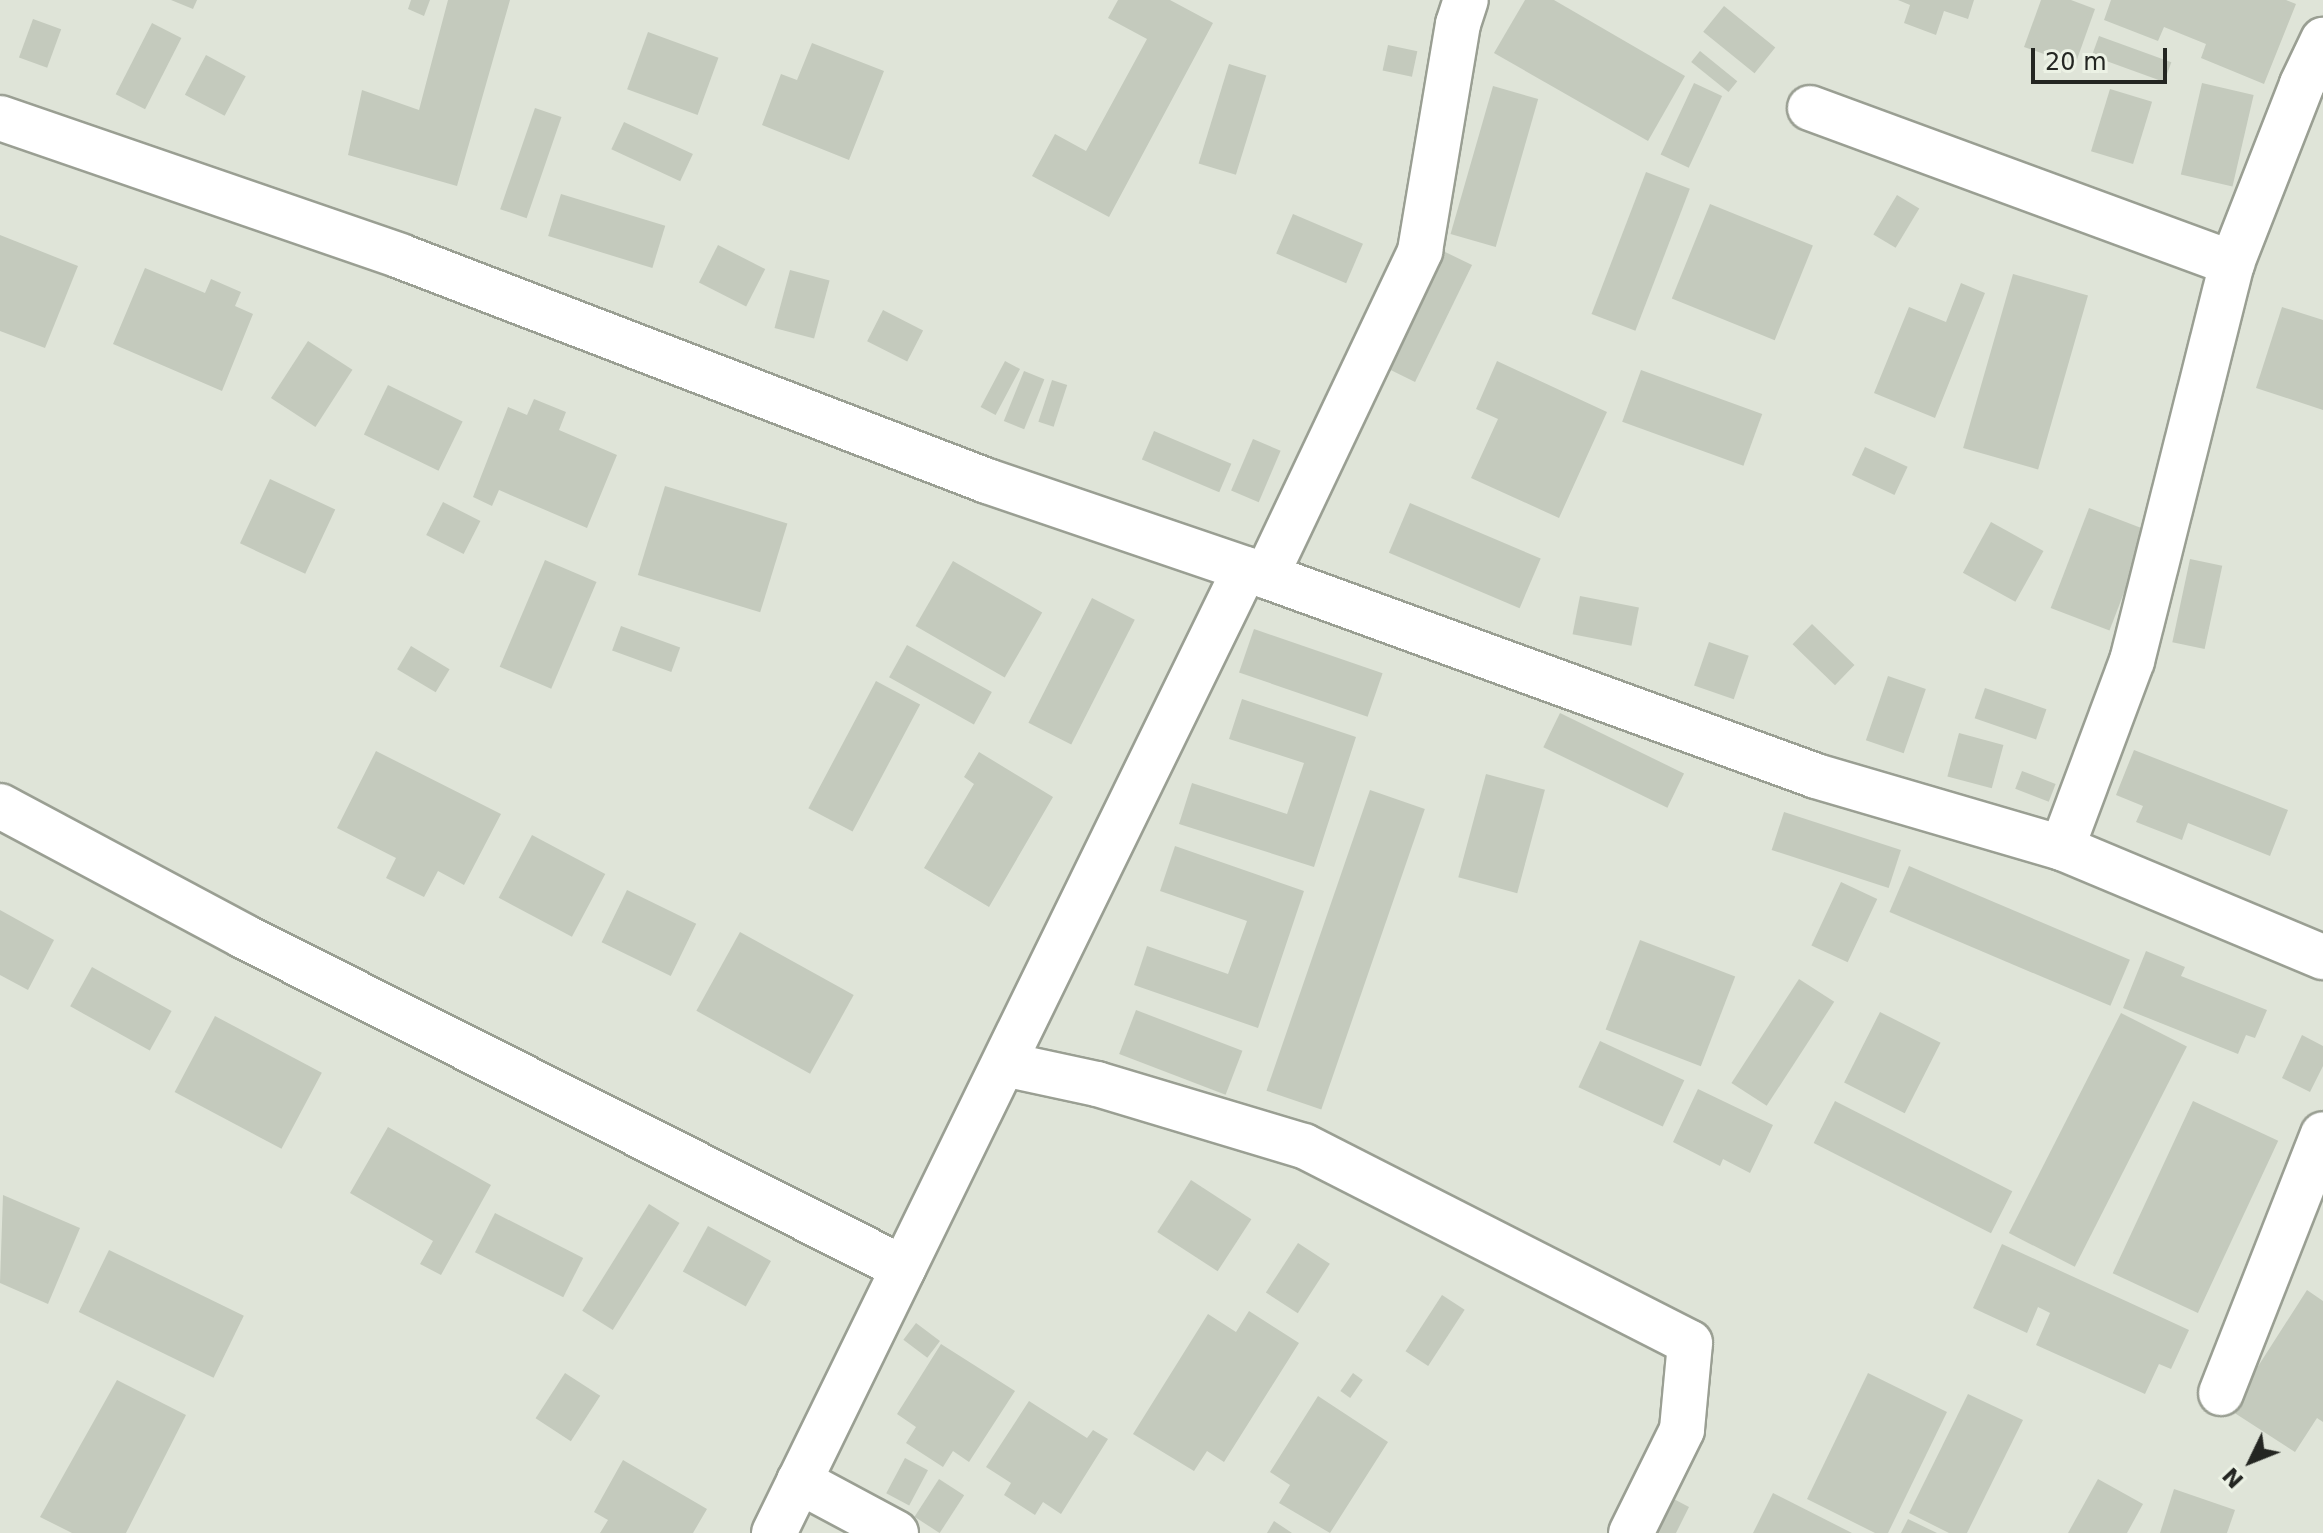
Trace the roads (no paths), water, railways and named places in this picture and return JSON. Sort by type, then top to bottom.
[{"type":"street","points":[[774,1533],[1004,1064],[1420,251],[1458,24],[1466,0]]},
{"type":"street","points":[[2062,848],[2132,661],[2232,263],[2302,84],[2323,40]]},
{"type":"street","points":[[1810,108],[2232,263]]},
{"type":"street","points":[[0,118],[400,256],[987,481],[1255,572],[1816,776],[2062,848],[2323,957]]},
{"type":"street","points":[[0,806],[243,936],[903,1268]]},
{"type":"street","points":[[1004,1064],[1097,1084],[1304,1146],[1690,1343],[1682,1430],[1631,1533]]},
{"type":"street","points":[[2221,1393],[2323,1134]]},
{"type":"street","points":[[799,1481],[896,1533]]}]
